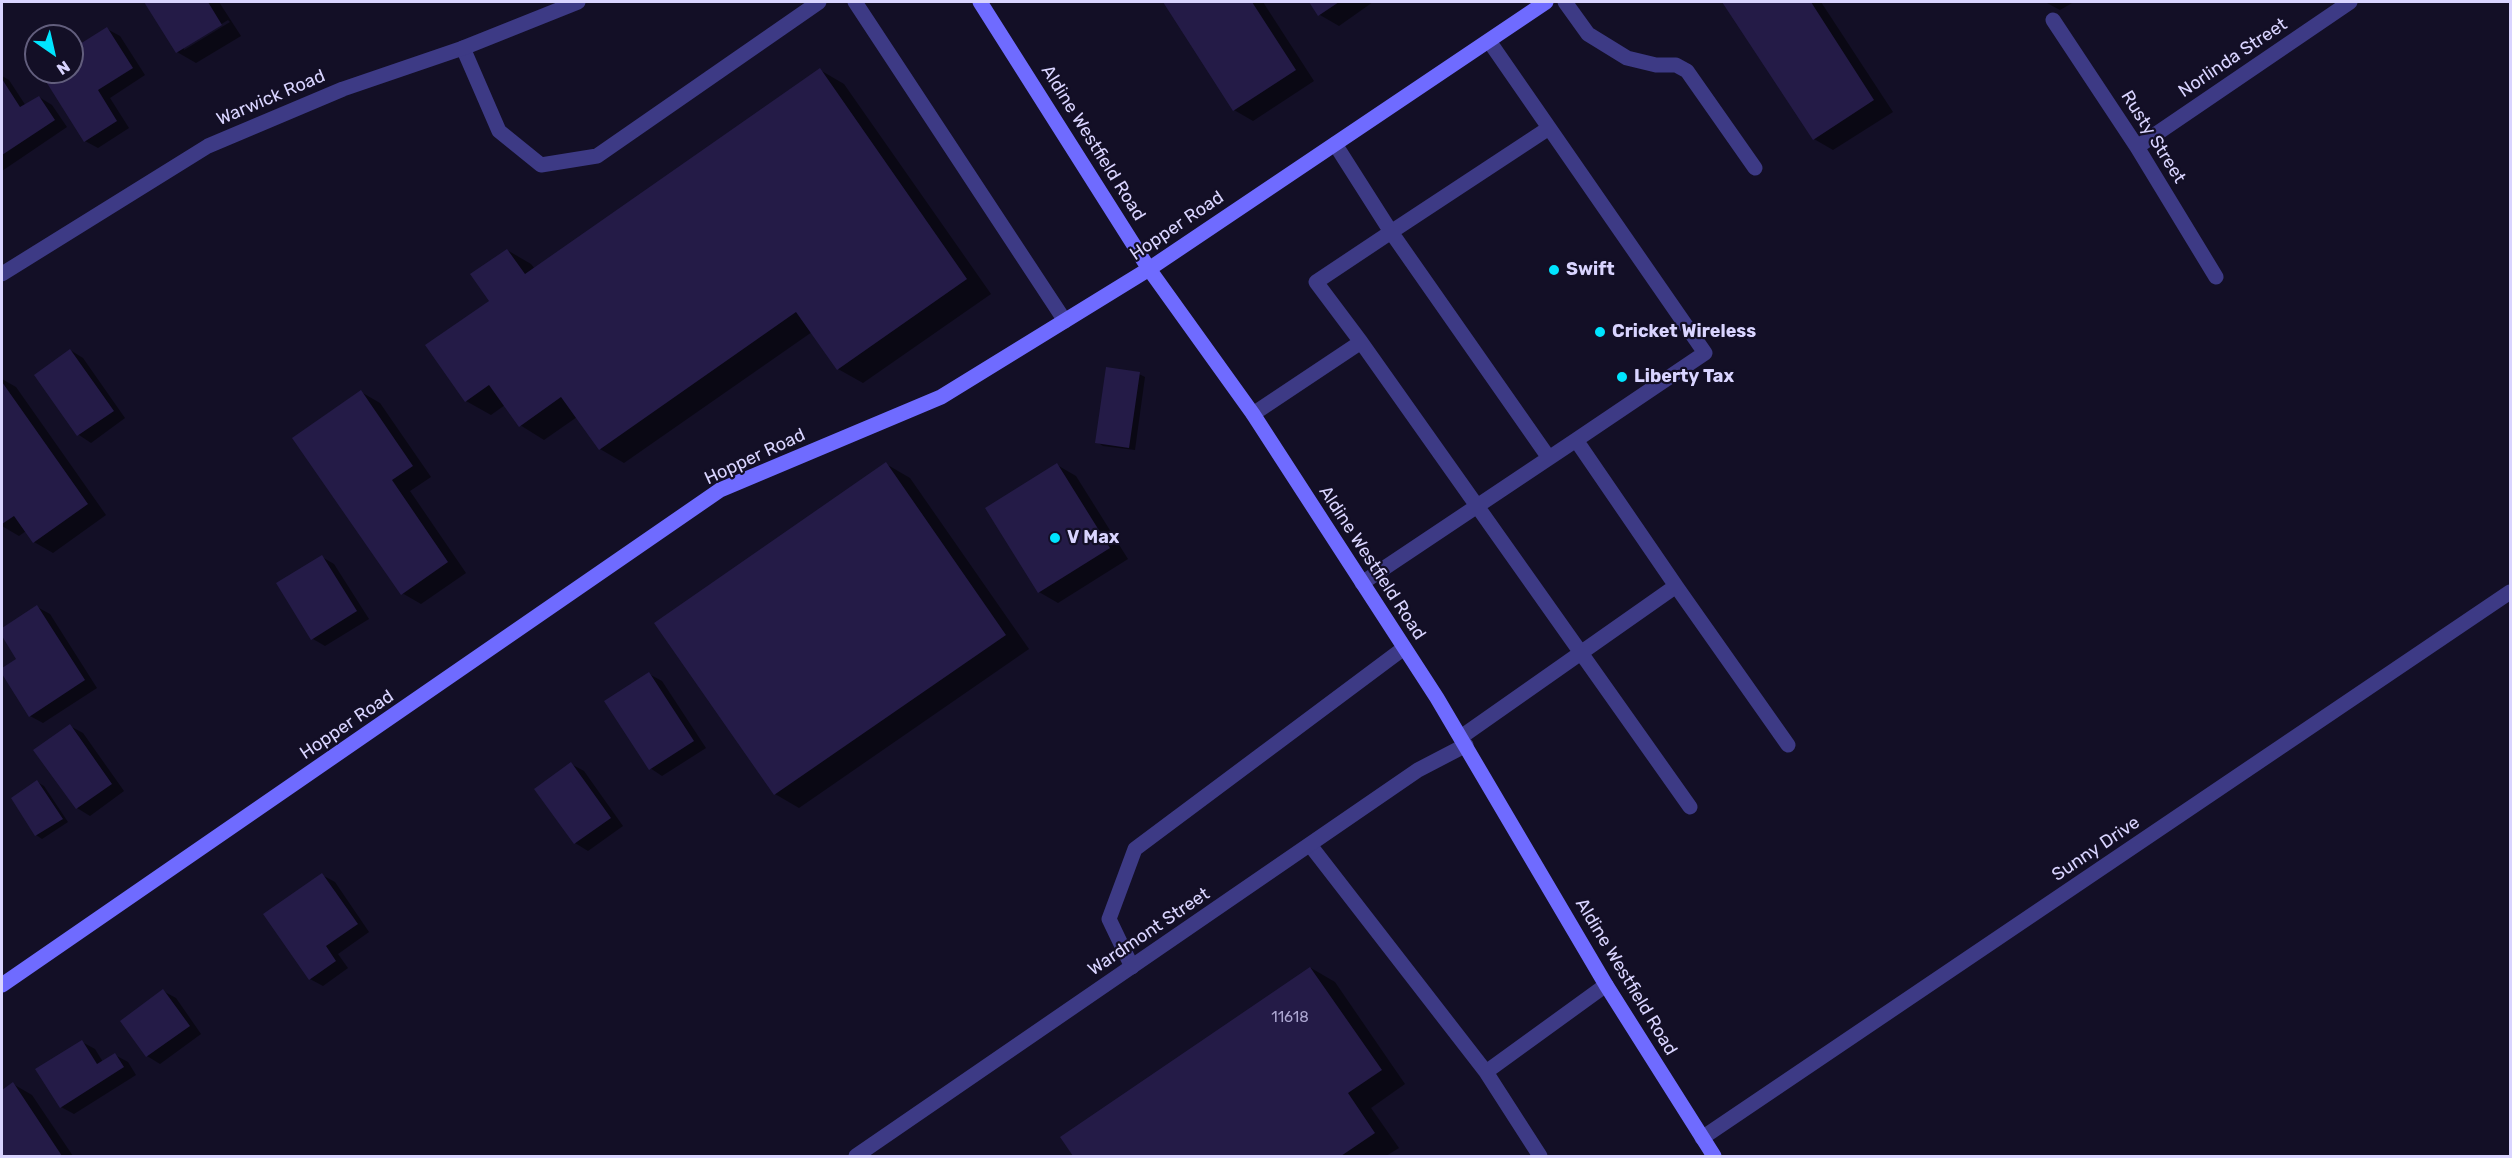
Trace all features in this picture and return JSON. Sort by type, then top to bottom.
[{"type":"main road","name":"Aldine Westfield Road","points":[[980,2],[1149,269],[1253,414],[1404,648],[1463,741],[1606,985],[1714,1156]]},
{"type":"main road","name":"Hopper Road","points":[[2,985],[720,490],[941,397],[1149,269],[1546,2]]},
{"type":"street","name":"Warwick Road","points":[[2,274],[208,146],[343,89],[463,48],[578,2]]},
{"type":"street","points":[[463,48],[499,131],[541,165],[597,156],[819,2]]},
{"type":"street","points":[[855,2],[1065,321]]},
{"type":"street","points":[[1566,2],[1588,34],[1627,58],[1656,65],[1676,65],[1687,71],[1755,168]]},
{"type":"street","name":"Norlinda Street","points":[[2138,147],[2350,2]]},
{"type":"street","name":"Rusty Street","points":[[2053,20],[2138,147],[2216,277]]},
{"type":"street","points":[[1362,583],[1705,353],[1488,41]]},
{"type":"street","points":[[1549,128],[1316,282],[1362,342],[1476,507],[1690,807]]},
{"type":"street","points":[[1335,144],[1391,232],[1549,458]]},
{"type":"street","points":[[1253,414],[1362,342]]},
{"type":"street","points":[[1576,440],[1788,745]]},
{"type":"street","name":"Wardmont Street","points":[[856,1156],[1463,741],[1580,651],[1676,586]]},
{"type":"street","name":"Sunny Drive","points":[[1702,1138],[2511,592]]},
{"type":"street","points":[[1132,967],[1109,919],[1135,849],[1404,648]]},
{"type":"street","points":[[1310,846],[1486,1072],[1540,1156]]},
{"type":"street","points":[[1486,1072],[1606,985]]},
{"type":"building","points":[[144,2],[208,2],[222,25],[176,53]]},
{"type":"building","points":[[1163,2],[1252,2],[1296,70],[1233,111]]},
{"type":"building","points":[[1309,2],[1339,2],[1318,16]]},
{"type":"building","points":[[1722,2],[1811,2],[1874,100],[1813,140]]},
{"type":"building","points":[[107,27],[133,68],[98,90],[117,121],[84,142],[48,84],[84,84],[84,41]]},
{"type":"building","points":[[820,68],[967,279],[837,370],[796,312],[599,450],[561,397],[519,427],[489,385],[465,402],[425,345],[489,301],[470,274],[507,249],[525,274]]},
{"type":"building","points":[[2,79],[20,107],[39,96],[55,120],[2,155]]},
{"type":"building","points":[[70,349],[114,411],[77,436],[34,375]]},
{"type":"building","points":[[1106,367],[1140,372],[1129,448],[1095,443]]},
{"type":"building","points":[[2,382],[88,504],[33,543],[14,516],[2,524]]},
{"type":"building","points":[[361,390],[413,466],[392,480],[448,562],[401,595],[292,438]]},
{"type":"building","points":[[886,462],[1006,635],[774,795],[654,623]]},
{"type":"building","points":[[1057,463],[1110,548],[1038,593],[985,508]]},
{"type":"building","points":[[322,555],[357,611],[311,640],[276,583]]},
{"type":"building","points":[[37,605],[85,680],[29,717],[2,674],[2,668],[16,659],[2,636],[2,628]]},
{"type":"building","points":[[649,672],[694,741],[649,770],[604,701]]},
{"type":"building","points":[[70,724],[112,784],[76,809],[33,750]]},
{"type":"building","points":[[571,762],[611,818],[574,844],[534,789]]},
{"type":"building","points":[[37,780],[63,819],[35,836],[11,798]]},
{"type":"building","points":[[322,873],[358,924],[326,946],[336,961],[309,980],[263,914]]},
{"type":"building","points":[[1310,967],[1382,1070],[1348,1093],[1375,1133],[1341,1156],[1073,1156],[1060,1137]]},
{"type":"building","points":[[163,989],[190,1026],[146,1057],[120,1021]]},
{"type":"building","points":[[82,1040],[97,1064],[115,1053],[124,1067],[60,1108],[35,1069]]},
{"type":"building","points":[[13,1082],[62,1156],[2,1156],[2,1090]]},
{"type":"place","name":"Swift","points":[[1554,270]]},
{"type":"place","name":"Cricket Wireless","points":[[1600,332]]},
{"type":"place","name":"Liberty Tax","points":[[1622,377]]},
{"type":"place","name":"V Max","points":[[1055,538]]}]
